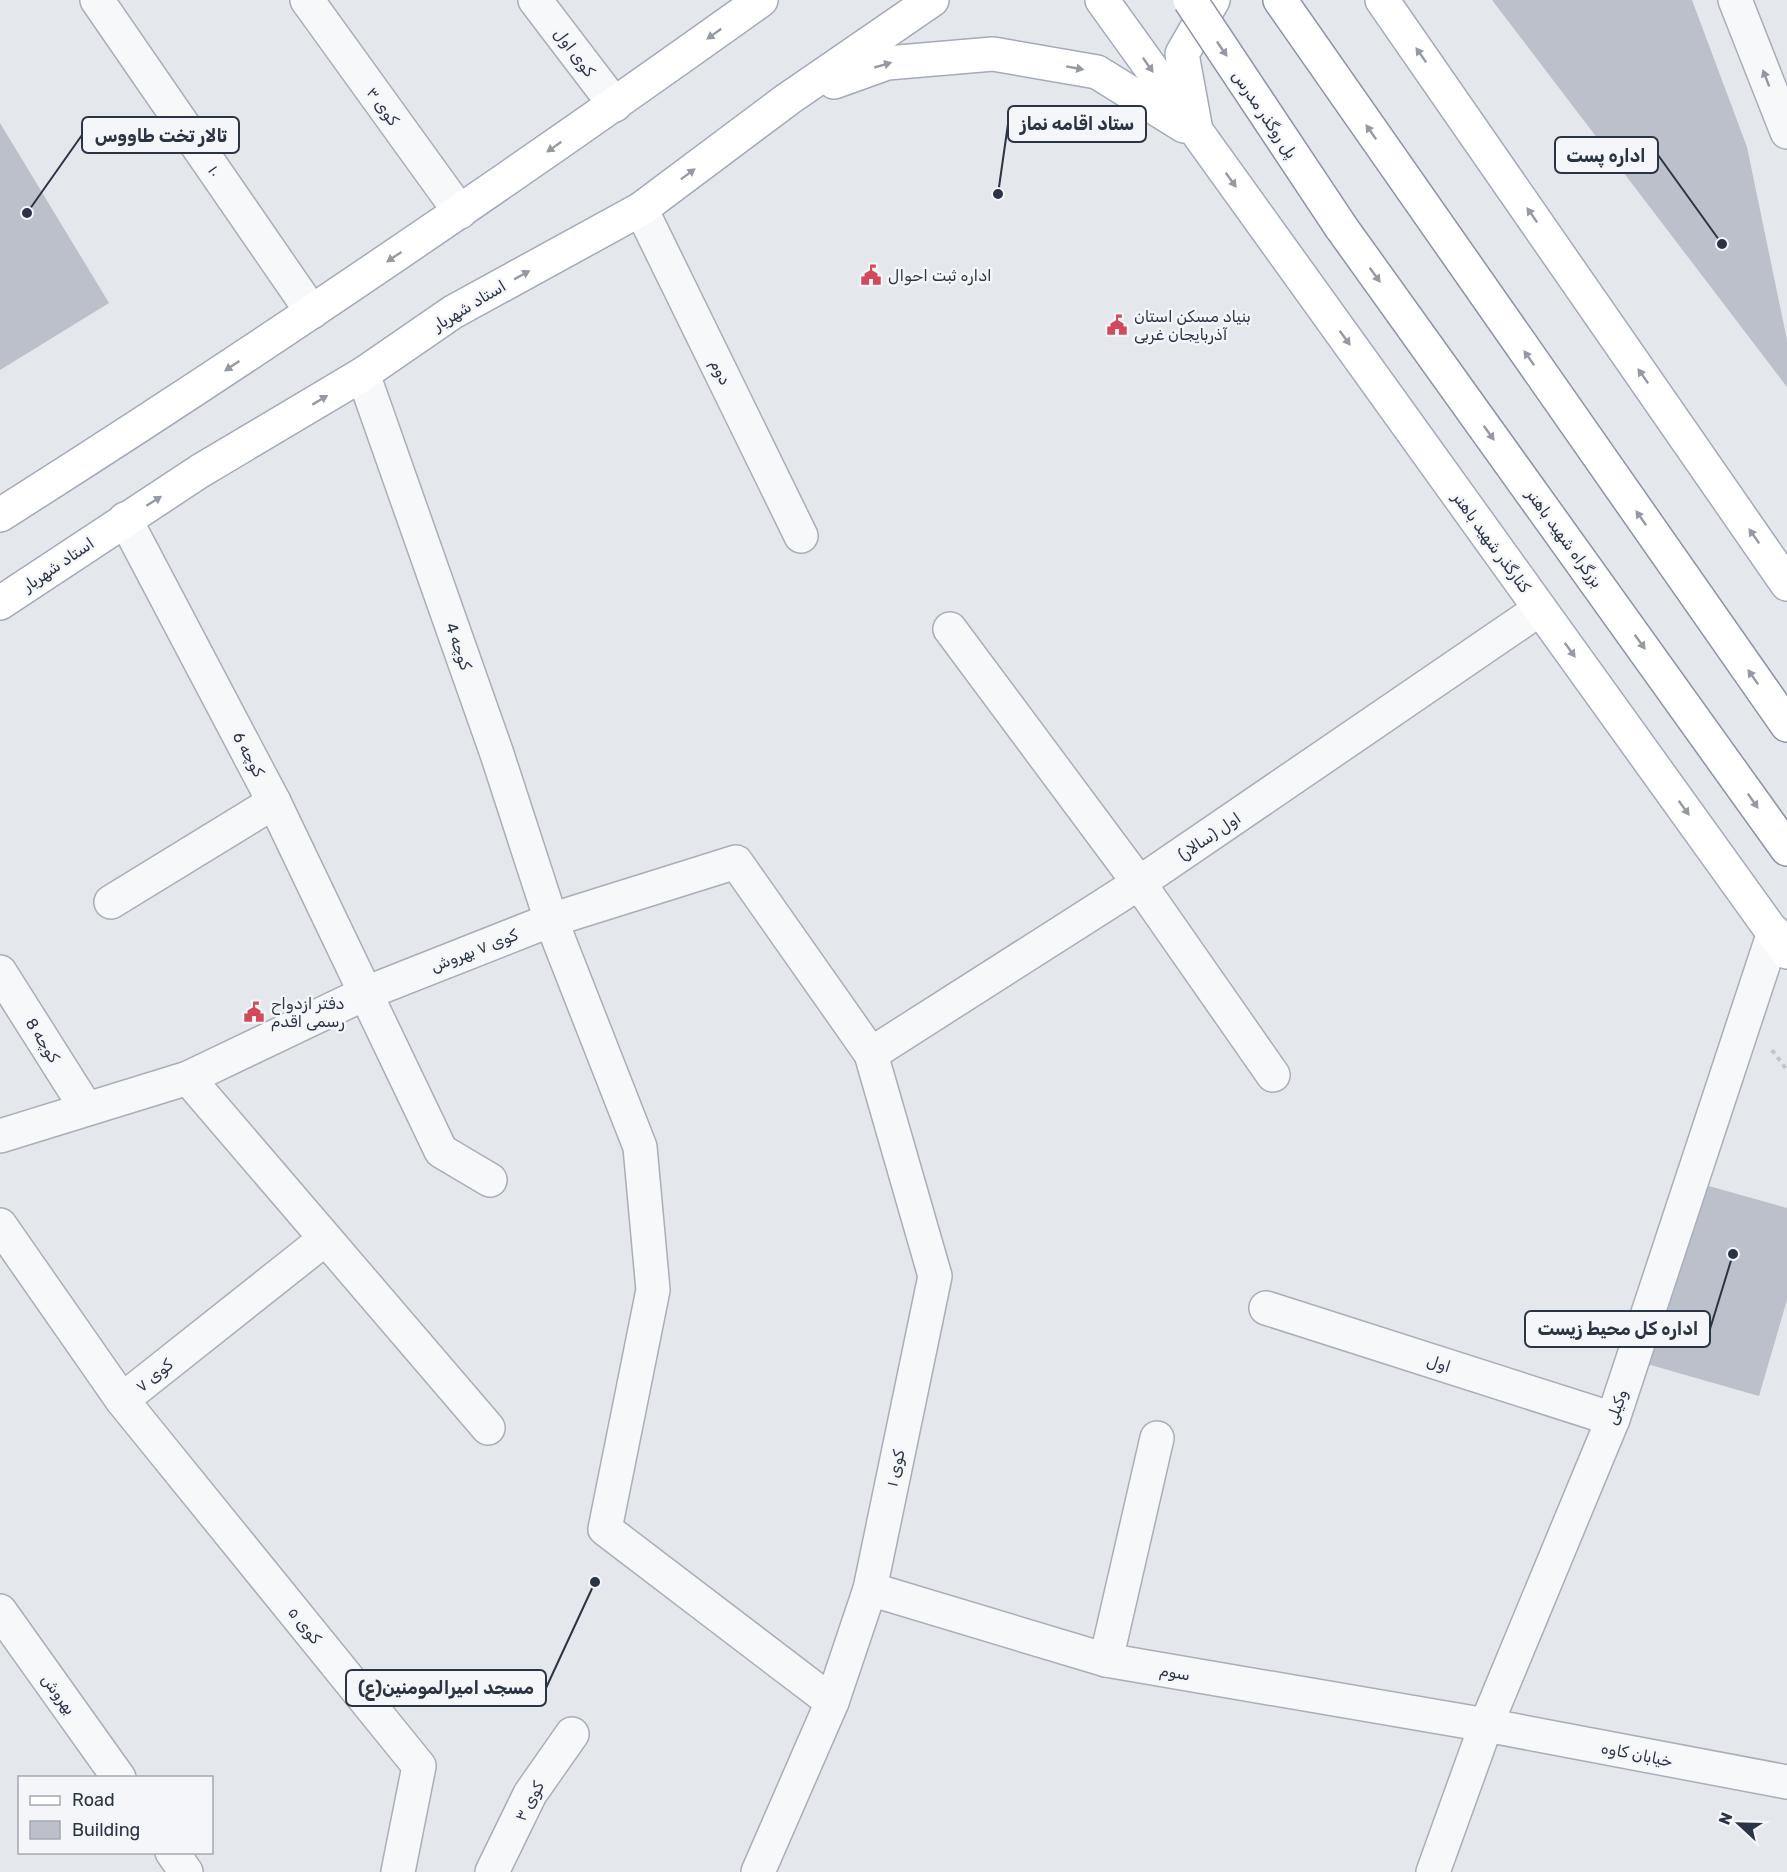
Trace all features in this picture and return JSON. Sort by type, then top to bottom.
[{"type":"main road","points":[[0,515],[171,406],[460,212],[761,0]]},
{"type":"main road","name":"استاد شهریار","points":[[0,603],[125,519],[363,374],[453,312],[641,209],[788,99],[932,0]]},
{"type":"main road","name":"کنارگذر شهید باهنر","points":[[1102,0],[1781,942]]},
{"type":"main road","name":"پل روگذر مدرس","points":[[1190,0],[1341,227]]},
{"type":"main road","points":[[1196,133],[1182,54],[1213,0]]},
{"type":"main road","points":[[1280,0],[1787,725]]},
{"type":"main road","points":[[1382,0],[1787,584]]},
{"type":"main road","points":[[788,99],[887,63],[993,54],[1097,72],[1196,133]]},
{"type":"main road","name":"بزرگراه شهید باهنر","points":[[1341,227],[1787,849]]},
{"type":"street","name":"۱۰","points":[[97,0],[312,312]]},
{"type":"street","name":"کوی ۳","points":[[307,0],[460,212]]},
{"type":"street","name":"کوی اول","points":[[535,0],[615,105]]},
{"type":"street","points":[[1735,0],[1787,132]]},
{"type":"street","name":"دوم","points":[[641,209],[801,536]]},
{"type":"street","name":"کوچه 4","points":[[363,374],[497,754],[550,920],[640,1147],[652,1290],[605,1529],[832,1701]]},
{"type":"street","name":"کوچه 6","points":[[125,519],[274,802],[441,1151],[490,1180]]},
{"type":"street","name":"اول (سالار)","points":[[871,1054],[1139,883],[1540,609]]},
{"type":"street","points":[[950,629],[1139,883],[1273,1075]]},
{"type":"street","points":[[111,902],[274,802]]},
{"type":"street","name":"کوی ۷ بهروش","points":[[0,1136],[188,1078],[366,993],[550,920],[736,862],[871,1054]]},
{"type":"street","name":"وکیلی","points":[[1433,1872],[1486,1725],[1613,1419],[1781,942]]},
{"type":"street","name":"کوچه 8","points":[[0,972],[86,1108]]},
{"type":"street","name":"کوی ۱","points":[[758,1872],[832,1701],[870,1589],[935,1276],[871,1054]]},
{"type":"street","points":[[188,1078],[488,1428]]},
{"type":"street","name":"کوی ۷","points":[[0,1225],[122,1400],[325,1239]]},
{"type":"street","name":"اول","points":[[1266,1308],[1613,1419]]},
{"type":"street","name":"کوی ۵","points":[[122,1400],[419,1766],[398,1872]]},
{"type":"street","points":[[1106,1660],[1157,1438]]},
{"type":"street","name":"سوم","points":[[870,1589],[1106,1660],[1486,1725]]},
{"type":"street","name":"بهروش","points":[[6,1633],[117,1776]]},
{"type":"street","name":"خیابان کاوه","points":[[1486,1725],[1787,1782]]},
{"type":"street","name":"کوی ۳","points":[[492,1872],[530,1794],[572,1734]]},
{"type":"building","points":[[1492,0],[1692,0],[1747,147],[1787,340],[1787,387]]},
{"type":"building","points":[[0,123],[109,303],[0,370]]},
{"type":"building","points":[[1698,1183],[1787,1208],[1787,1300],[1759,1396],[1647,1364]]},
{"type":"place","name":"ستاد اقامه نماز","points":[[998,194]]},
{"type":"place","name":"تالار تخت طاووس","points":[[27,213]]},
{"type":"place","name":"اداره پست","points":[[1722,244]]},
{"type":"place","name":"اداره ثبت احوال","points":[[871,275]]},
{"type":"place","name":"بنیاد مسکن استان آذربایجان غربی","points":[[1117,325]]},
{"type":"place","name":"دفتر ازدواح رسمی اقدم","points":[[254,1012]]},
{"type":"place","name":"اداره کل محیط زیست","points":[[1733,1254]]},
{"type":"place","name":"مسجد امیرالمومنین(ع)","points":[[595,1582]]}]
